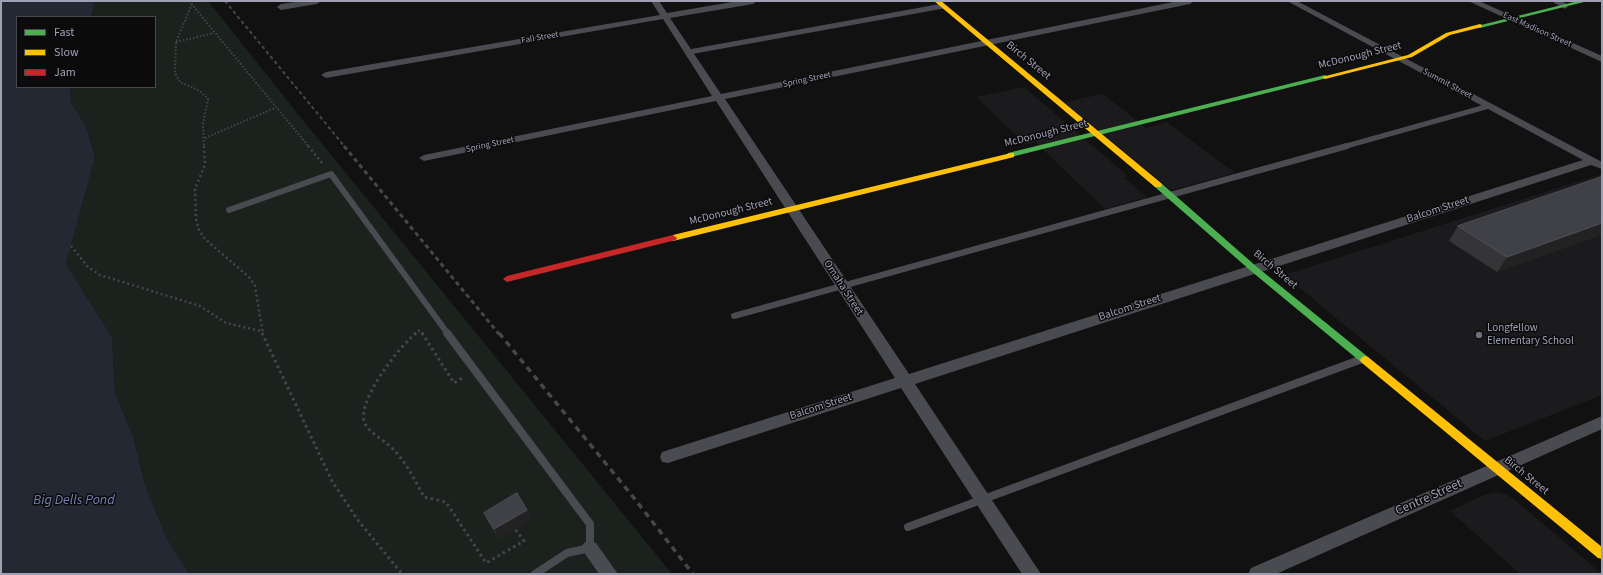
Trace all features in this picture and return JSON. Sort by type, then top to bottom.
[{"type":"street","points":[[281,6],[317,1]]},
{"type":"street","name":"Omaha Street","points":[[655,1],[1032,574]]},
{"type":"street","name":"Fall Street","points":[[326,75],[753,1]]},
{"type":"street","name":"Spring Street","points":[[424,158],[1190,1]]},
{"type":"street","name":"Summit Street","points":[[1291,1],[1597,164]]},
{"type":"street","name":"East Madison Street","points":[[1472,1],[1602,59]]},
{"type":"street","name":"McDonough Street","points":[[507,280],[1400,59],[1410,56],[1448,34],[1585,1]]},
{"type":"street","name":"Birch Street","points":[[940,4],[1097,133],[1254,269],[1602,554]]},
{"type":"street","name":"Balcom Street","points":[[668,457],[1254,269],[1597,164]]},
{"type":"street","name":"Centre Street","points":[[1257,574],[1602,422]]},
{"type":"street","points":[[590,548],[609,574]]},
{"type":"lane","points":[[1556,1],[1565,6]]},
{"type":"lane","points":[[689,52],[940,4]]},
{"type":"lane","points":[[734,316],[1489,106]]},
{"type":"lane","points":[[229,210],[331,174],[475,371],[590,524],[590,548],[578,548],[565,553],[535,574]]},
{"type":"lane","points":[[908,527],[1364,358]]},
{"type":"path","points":[[189,1],[275,108],[331,174]]},
{"type":"path","points":[[192,4],[176,42],[175,73],[177,78],[187,86],[200,91],[208,99],[203,124],[205,138],[205,165],[195,189],[196,219],[199,230],[205,239],[250,278],[255,286],[261,331],[332,481],[358,519],[402,574]]},
{"type":"path","points":[[176,42],[214,33]]},
{"type":"path","points":[[205,138],[275,108]]},
{"type":"path","points":[[71,246],[88,267],[100,275],[200,306],[226,323],[261,331]]},
{"type":"path","points":[[475,371],[454,383],[420,330],[410,337],[398,350],[364,404],[364,417],[368,427],[394,450],[424,497],[446,502],[486,563],[524,541],[516,529]]},
{"type":"shaded area","points":[[93,1],[208,1],[302,119],[672,574],[189,574],[166,537],[145,485],[133,436],[115,393],[112,337],[66,264],[95,157],[86,126],[70,101],[70,88],[156,88],[156,16],[91,16],[94,6]]},
{"type":"shaded area","points":[[1024,87],[1128,176],[1124,178],[1147,197],[1105,209],[1035,142],[1026,145],[976,97]]},
{"type":"shaded area","points":[[1103,94],[1146,128],[1167,122],[1235,173],[1171,190],[1064,102]]},
{"type":"shaded area","name":"Longfellow Elementary School","points":[[1602,174],[1602,395],[1485,441],[1284,275]]},
{"type":"shaded area","points":[[1496,492],[1505,494],[1514,499],[1602,574],[1520,574],[1450,511],[1486,494]]},
{"type":"water","name":"Big Dells Pond","points":[[1,1],[93,1],[94,6],[91,16],[16,16],[16,88],[70,88],[70,101],[86,126],[95,157],[66,264],[112,337],[115,393],[133,436],[145,485],[166,537],[189,574],[1,574]]},
{"type":"building","points":[[1602,177],[1602,223],[1507,257],[1458,226]]},
{"type":"building","points":[[517,493],[527,510],[494,529],[484,513]]},
{"type":"railway","points":[[225,1],[345,147]]},
{"type":"railway","points":[[344,146],[499,334]]},
{"type":"railway","points":[[499,333],[634,498],[693,574]]},
{"type":"traffic: fast","points":[[1480,26],[1585,1]]},
{"type":"traffic: fast","points":[[1011,155],[1325,77]]},
{"type":"traffic: fast","points":[[1158,185],[1254,269],[1365,360]]},
{"type":"traffic: slow","points":[[937,1],[1158,185]]},
{"type":"traffic: slow","points":[[1325,77],[1410,56],[1448,34],[1480,26]]},
{"type":"traffic: slow","points":[[673,238],[1011,155]]},
{"type":"traffic: slow","points":[[1365,360],[1602,554]]},
{"type":"traffic: jam","points":[[507,279],[673,238]]},
{"type":"place","name":"Longfellow Elementary School","points":[[1479,335]]}]
